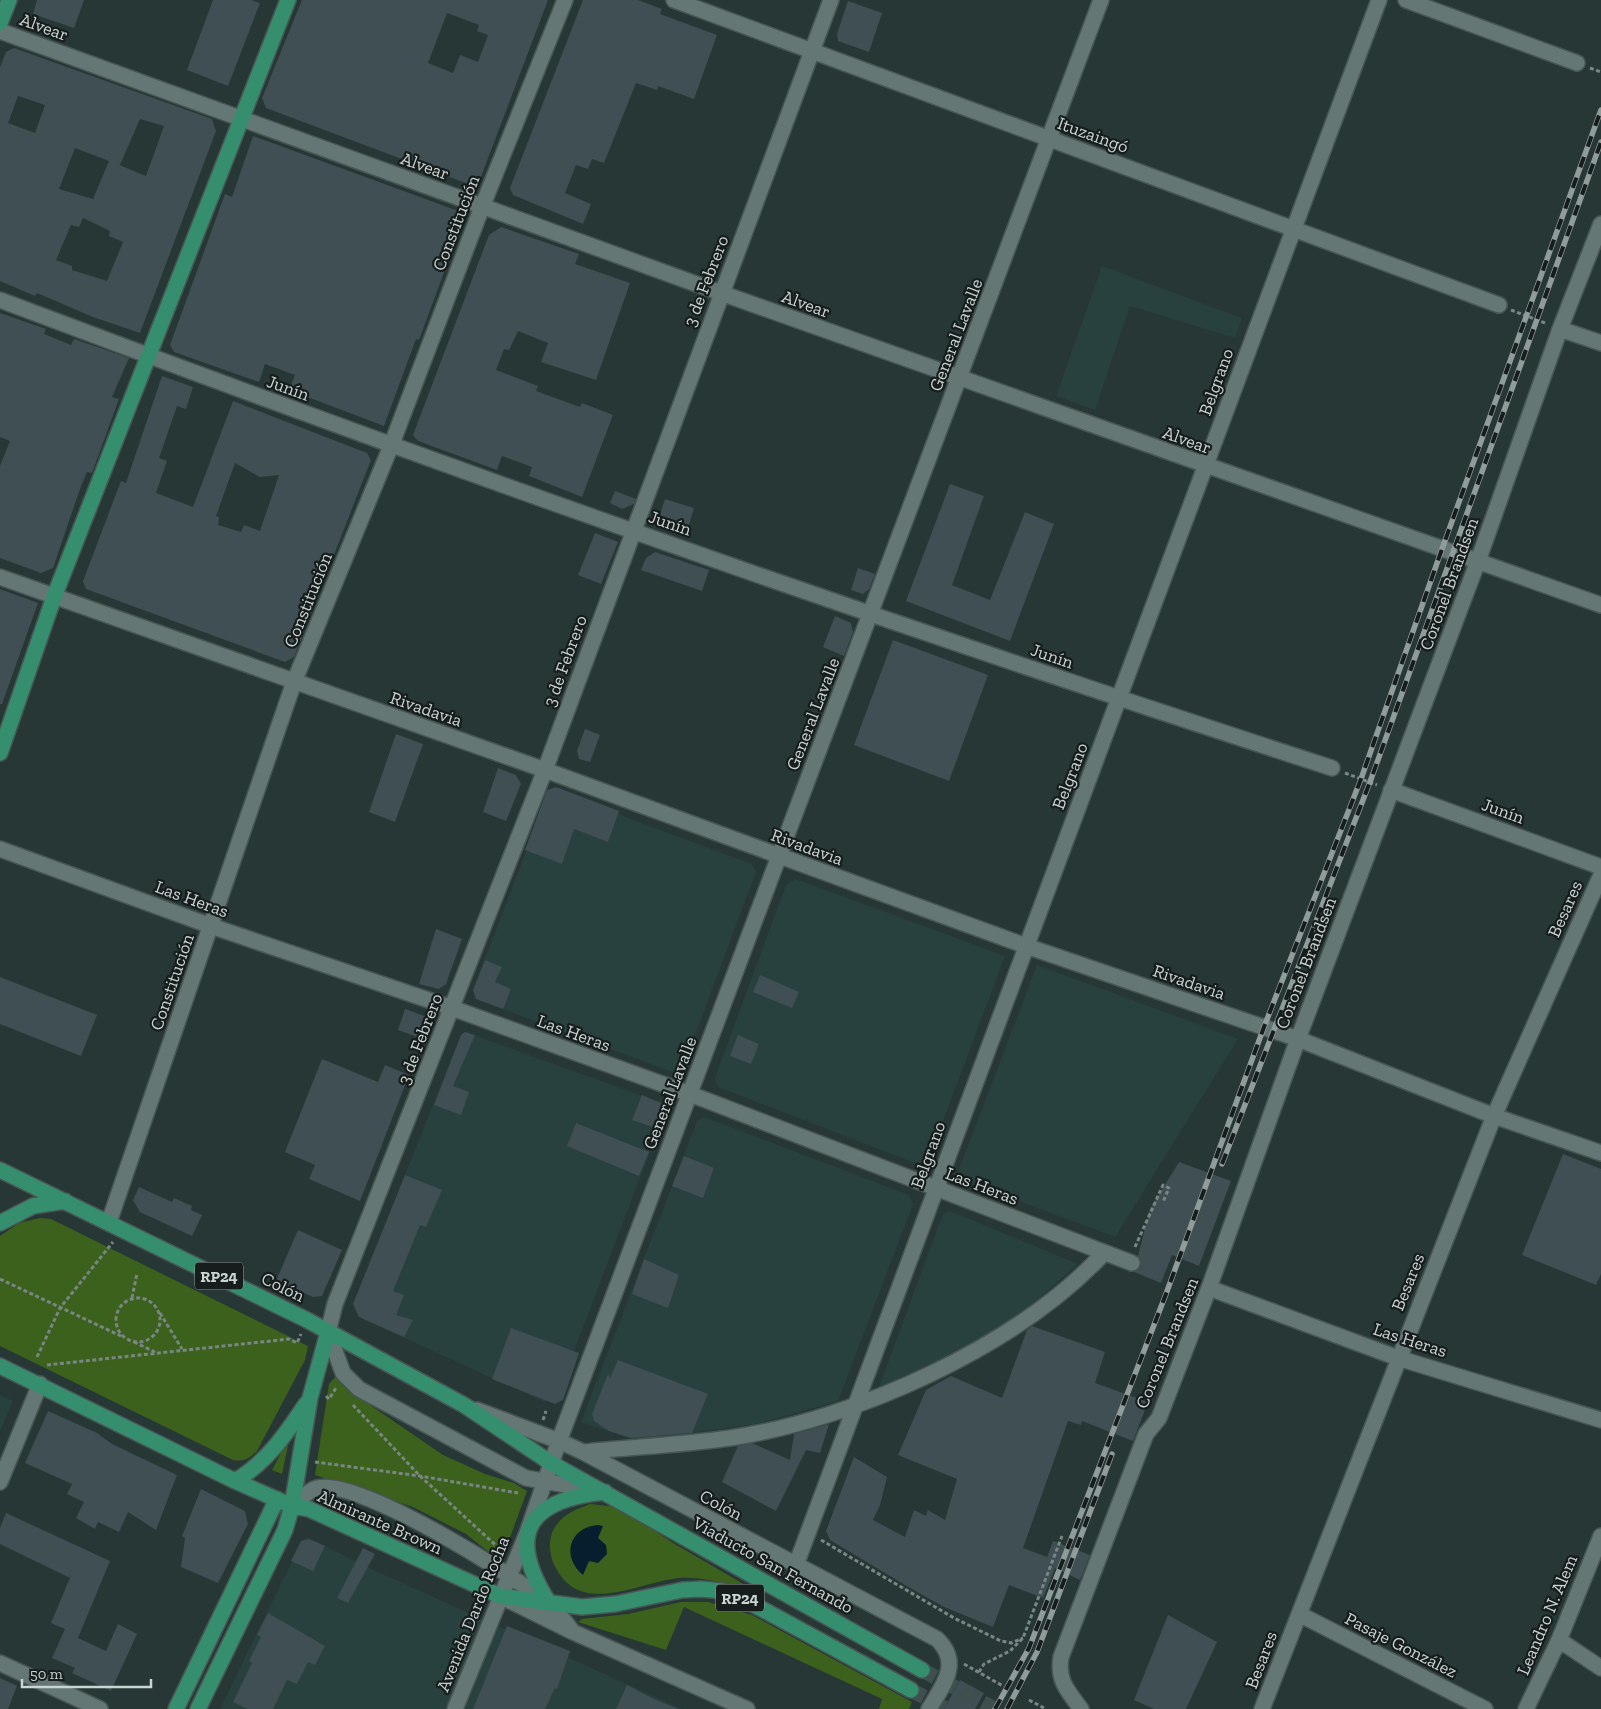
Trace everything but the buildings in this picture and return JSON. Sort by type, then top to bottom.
[{"type":"main road","points":[[0,23],[9,0]]},
{"type":"main road","points":[[0,753],[54,597],[150,357],[288,0]]},
{"type":"main road","name":"Colón","points":[[0,1170],[307,1320],[464,1405],[550,1462],[605,1492]]},
{"type":"main road","points":[[0,1223],[33,1206],[66,1201]]},
{"type":"main road","points":[[198,1709],[285,1530],[292,1506],[312,1393],[328,1332]]},
{"type":"main road","name":"Almirante Brown","points":[[0,1366],[235,1481],[292,1506],[309,1509],[500,1596]]},
{"type":"main road","points":[[235,1481],[264,1461],[292,1425],[312,1393]]},
{"type":"main road","points":[[549,1604],[536,1582],[527,1533],[532,1522],[546,1508],[560,1499],[605,1492]]},
{"type":"main road","name":"Viaducto San Fernando","points":[[605,1492],[922,1670]]},
{"type":"main road","points":[[176,1709],[277,1499]]},
{"type":"main road","name":"RP24","points":[[500,1596],[582,1607],[616,1604],[682,1590],[723,1591],[749,1602],[911,1690]]},
{"type":"street","name":"Constitución","points":[[109,1222],[294,682],[391,446],[482,207],[565,0]]},
{"type":"street","name":"Ituzaingó","points":[[674,0],[1499,305]]},
{"type":"street","name":"3 de Febrero","points":[[328,1332],[335,1304],[545,770],[632,530],[831,0]]},
{"type":"street","name":"General Lavalle","points":[[543,1482],[1101,0]]},
{"type":"street","name":"Belgrano","points":[[796,1565],[1379,0]]},
{"type":"street","points":[[1406,0],[1577,63]]},
{"type":"street","name":"Alvear","points":[[0,31],[482,207],[1205,467],[1601,605]]},
{"type":"street","name":"Coronel Brandsen","points":[[1081,1709],[1062,1681],[1058,1671],[1061,1657],[1146,1434],[1159,1418],[1209,1288],[1298,1039],[1478,561],[1560,328],[1601,224]]},
{"type":"street","name":"Junín","points":[[0,300],[391,446],[1118,699],[1332,768]]},
{"type":"street","points":[[1560,328],[1601,344]]},
{"type":"street","name":"Rivadavia","points":[[0,577],[545,770],[1026,946],[1298,1039],[1494,1116],[1601,1153]]},
{"type":"street","name":"Junín","points":[[1391,790],[1601,867]]},
{"type":"street","name":"Las Heras","points":[[0,849],[211,926],[452,1008],[690,1094],[1130,1262]]},
{"type":"street","name":"Besares","points":[[1262,1709],[1494,1116],[1601,875]]},
{"type":"street","points":[[583,1452],[731,1438],[856,1407],[983,1346],[1016,1326],[1063,1293],[1104,1253]]},
{"type":"street","name":"Las Heras","points":[[1209,1288],[1398,1358],[1601,1420]]},
{"type":"street","points":[[328,1332],[343,1373],[359,1389],[526,1478],[605,1492]]},
{"type":"street","points":[[0,1482],[40,1384]]},
{"type":"street","name":"Colón","points":[[464,1405],[559,1440],[583,1452],[937,1639],[945,1646],[949,1656]]},
{"type":"street","name":"Avenida Dardo Rocha","points":[[455,1709],[527,1533],[543,1482]]},
{"type":"street","points":[[292,1506],[316,1488],[330,1488],[369,1499],[422,1523],[464,1547],[549,1604],[573,1632]]},
{"type":"street","name":"Leandro N. Alem","points":[[1526,1709],[1559,1640],[1601,1536]]},
{"type":"street","name":"Almirante Brown","points":[[500,1596],[573,1632],[747,1709]]},
{"type":"street","name":"Pasaje González","points":[[1299,1614],[1486,1709]]},
{"type":"street","points":[[1559,1640],[1601,1668]]},
{"type":"street","points":[[928,1709],[948,1676],[949,1656]]},
{"type":"street","points":[[0,1663],[100,1709]]},
{"type":"path","points":[[1499,305],[1560,328]]},
{"type":"path","points":[[1332,768],[1391,790]]},
{"type":"path","points":[[1130,1262],[1163,1185],[1169,1188],[1163,1202]]},
{"type":"path","points":[[37,1357],[60,1308],[124,1229]]},
{"type":"path","points":[[132,1298],[137,1273]]},
{"type":"path","points":[[0,1279],[156,1352]]},
{"type":"path","points":[[125,1338],[117,1326],[116,1319],[120,1306],[132,1298],[146,1299],[157,1308],[182,1349]]},
{"type":"path","points":[[131,1341],[140,1342],[153,1336],[160,1323],[157,1308]]},
{"type":"path","points":[[47,1365],[289,1338],[297,1343],[307,1320]]},
{"type":"path","points":[[312,1393],[329,1399],[336,1387],[342,1394]]},
{"type":"path","points":[[348,1401],[420,1476],[514,1561]]},
{"type":"path","points":[[540,1434],[546,1411]]},
{"type":"path","points":[[299,1460],[420,1476],[520,1494],[526,1478]]},
{"type":"path","points":[[809,1532],[978,1630],[1001,1641],[1011,1642],[1023,1638]]},
{"type":"path","points":[[979,1672],[984,1664],[1010,1651],[1023,1638],[1062,1536]]},
{"type":"path","points":[[949,1656],[1003,1686]]},
{"type":"path","points":[[1029,1700],[1046,1709]]},
{"type":"shaded area","points":[[1102,266],[1242,318],[1235,338],[1130,306],[1095,410],[1056,396]]},
{"type":"shaded area","points":[[550,789],[752,864],[756,872],[682,1070],[675,1073],[476,999],[473,990]]},
{"type":"shaded area","points":[[796,879],[1005,956],[928,1161],[920,1165],[718,1087],[715,1078],[786,885]]},
{"type":"shaded area","points":[[1037,965],[1238,1039],[1115,1237],[960,1179],[958,1172]]},
{"type":"shaded area","points":[[465,1032],[668,1105],[556,1398],[544,1402],[359,1317],[353,1304],[461,1035]]},
{"type":"shaded area","points":[[704,1117],[909,1195],[913,1204],[838,1401],[761,1423],[637,1441],[581,1422],[697,1121]]},
{"type":"shaded area","points":[[950,1211],[1078,1264],[1021,1314],[942,1361],[876,1395],[943,1214]]},
{"type":"shaded area","points":[[0,1395],[13,1401],[0,1431]]},
{"type":"shaded area","points":[[598,1525],[603,1526],[598,1538],[606,1545],[607,1554],[598,1563],[589,1561],[583,1575],[576,1568],[572,1560],[571,1544],[580,1531]]},
{"type":"shaded area","points":[[309,1538],[367,1567],[682,1709],[220,1709],[303,1539]]},
{"type":"green space","points":[[40,1218],[51,1219],[308,1346],[305,1360],[257,1451],[244,1460],[233,1460],[0,1346],[0,1236],[19,1223]]},
{"type":"green space","points":[[335,1377],[354,1394],[443,1455],[485,1474],[514,1483],[527,1491],[501,1562],[466,1534],[413,1507],[315,1475],[329,1384]]},
{"type":"green space","points":[[290,1436],[282,1474],[272,1470]]},
{"type":"green space","points":[[590,1504],[619,1507],[673,1543],[764,1596],[723,1583],[690,1578],[663,1581],[613,1593],[596,1594],[581,1591],[568,1584],[557,1570],[551,1557],[550,1542],[555,1527],[563,1518],[573,1511]]},
{"type":"green space","points":[[681,1602],[708,1602],[752,1615],[912,1702],[909,1709],[879,1709],[882,1699],[684,1607],[666,1650],[578,1622],[582,1619],[628,1614]]},
{"type":"tunnel","points":[[922,1670],[995,1709]]},
{"type":"tunnel","points":[[911,1690],[946,1709]]},
{"type":"railway","points":[[995,1709],[1029,1648],[1166,1294],[1264,1027],[1361,779],[1601,110]]},
{"type":"railway","points":[[1222,1164],[1370,782],[1601,142]]},
{"type":"railway","points":[[1007,1709],[1037,1652],[1112,1454]]}]
